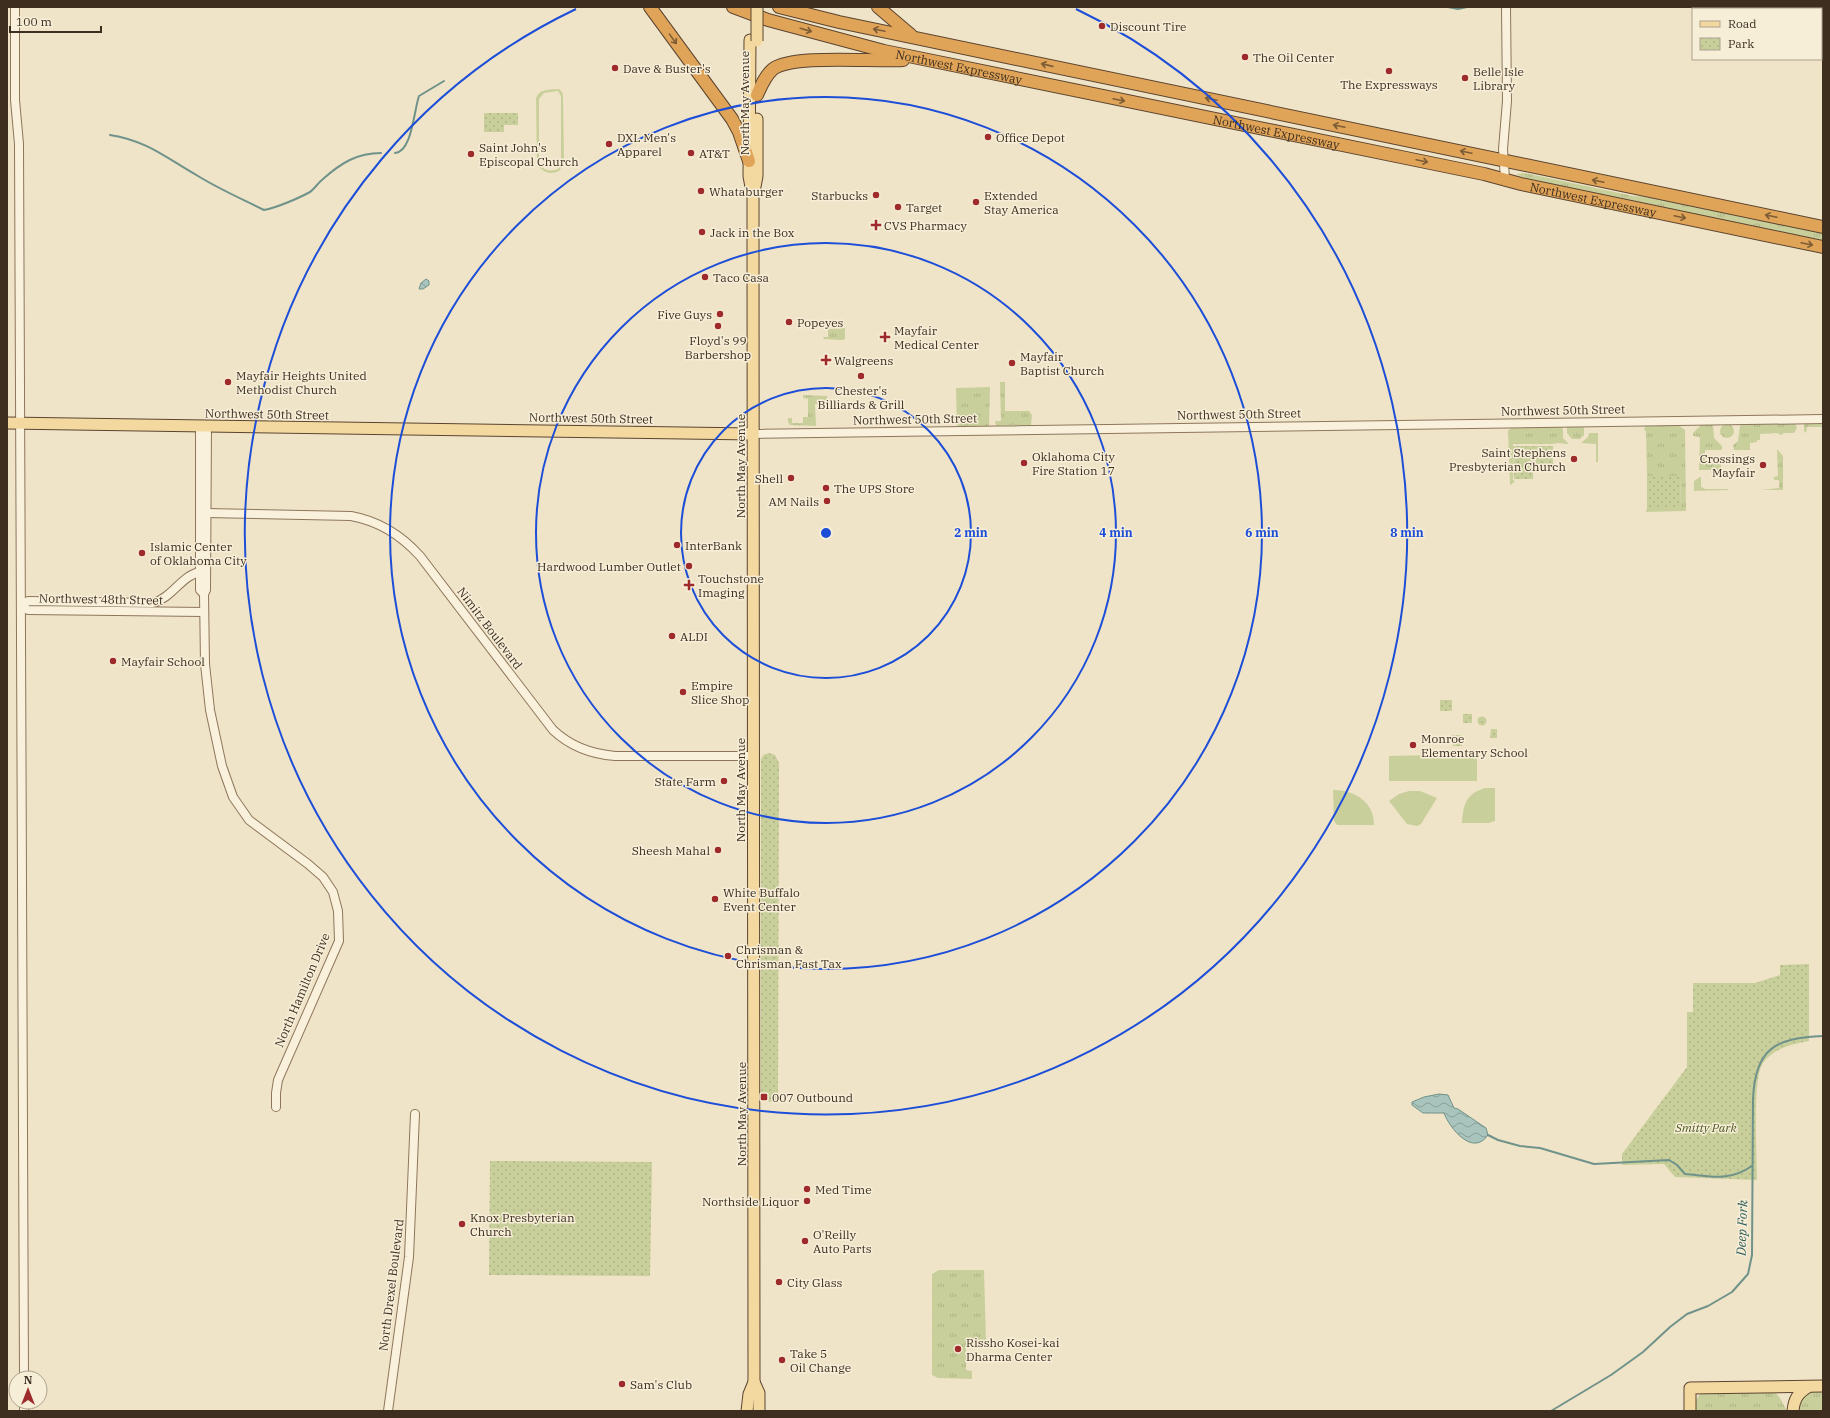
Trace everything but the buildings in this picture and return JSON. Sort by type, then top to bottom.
[{"type":"highway","points":[[650,7],[732,119],[741,136],[749,161]]},
{"type":"highway","name":"Northwest Expressway","points":[[733,7],[768,20],[836,39],[921,59],[1505,179],[1823,247]]},
{"type":"highway","name":"Northwest Expressway","points":[[779,7],[913,37],[1823,227]]},
{"type":"highway","points":[[878,7],[913,37]]},
{"type":"highway","points":[[757,95],[767,75],[778,66],[786,63],[803,61],[921,59]]},
{"type":"highway","points":[[1297,137],[1316,130],[1322,122]]},
{"type":"main road","name":"North May Avenue","points":[[750,7],[757,95],[757,176],[753,198]]},
{"type":"main road","name":"North May Avenue","points":[[747,1411],[749,1394],[754,1382],[753,198],[749,176],[749,161],[753,41],[757,7]]},
{"type":"main road","name":"Northwest 50th Street","points":[[7,423],[753,434]]},
{"type":"main road","name":"North May Avenue","points":[[754,1382],[759,1393],[759,1411]]},
{"type":"main road","points":[[1690,1411],[1690,1388],[1823,1386]]},
{"type":"main road","points":[[1782,1387],[1793,1411]]},
{"type":"main road","points":[[1793,1411],[1793,1402],[1796,1396],[1808,1387]]},
{"type":"street","points":[[15,7],[15,100],[19,144],[24,1370]]},
{"type":"street","points":[[1505,179],[1504,138],[1506,101],[1506,7]]},
{"type":"street","name":"Northwest 50th Street","points":[[753,434],[1823,419]]},
{"type":"street","name":"North Hamilton Drive","points":[[203,425],[206,513],[203,533],[200,590],[204,594]]},
{"type":"street","name":"North Hamilton Drive","points":[[203,425],[203,533],[206,590],[204,594],[205,664],[210,710],[221,761],[233,797],[249,820],[323,877],[333,892],[338,911],[339,941],[278,1080],[276,1107]]},
{"type":"street","name":"Nimitz Boulevard","points":[[206,513],[351,516],[372,522],[391,530],[410,545],[420,556],[553,730],[565,741],[578,748],[615,756],[754,756]]},
{"type":"street","name":"Northwest 48th Street","points":[[200,572],[193,574],[164,598],[153,602],[28,601],[21,605],[28,610],[204,612]]},
{"type":"street","name":"North Drexel Boulevard","points":[[388,1411],[410,1257],[415,1114]]},
{"type":"green space","points":[[559,89],[563,96],[564,163],[559,171],[549,173],[541,169],[537,163],[536,99],[537,95],[542,91]],"holes":[[[558,91],[561,96],[561,163],[558,169],[547,170],[539,163],[539,99],[544,93]]]},
{"type":"green space","points":[[484,113],[518,113],[518,125],[504,125],[504,132],[484,132]]},
{"type":"green space","points":[[1525,173],[1633,196],[1657,197],[1823,232],[1823,241],[1526,179],[1516,174]]},
{"type":"green space","points":[[845,328],[845,339],[824,339],[823,337],[828,337],[828,329]]},
{"type":"green space","points":[[1000,382],[1005,382],[1005,411],[1029,411],[1032,415],[1031,425],[996,426],[995,421],[1001,421]]},
{"type":"green space","points":[[990,387],[989,426],[957,426],[956,388]]},
{"type":"green space","points":[[803,395],[827,396],[827,401],[821,401],[821,404],[815,404],[816,426],[790,425],[788,422],[788,418],[792,418],[792,423],[803,423],[803,417],[808,417],[808,399],[803,398]]},
{"type":"green space","points":[[1795,423],[1797,428],[1794,433],[1784,433],[1781,435],[1777,433],[1760,434],[1760,440],[1750,443],[1750,450],[1734,450],[1733,445],[1738,441],[1740,426],[1742,424]]},
{"type":"green space","points":[[1806,423],[1823,423],[1823,427],[1807,427],[1806,433],[1804,431],[1804,425]]},
{"type":"green space","points":[[1646,424],[1677,424],[1685,430],[1686,511],[1646,512],[1647,508],[1681,508],[1680,476],[1647,476],[1646,431],[1644,430]]},
{"type":"green space","points":[[1702,424],[1713,424],[1714,438],[1722,446],[1721,450],[1705,450],[1705,463],[1721,464],[1721,470],[1699,470],[1700,437],[1693,436],[1693,433]]},
{"type":"green space","points":[[1727,424],[1732,426],[1734,431],[1732,436],[1727,438],[1722,436],[1720,431],[1722,426]]},
{"type":"green space","points":[[1560,426],[1563,429],[1563,438],[1569,444],[1513,444],[1513,480],[1515,481],[1511,485],[1508,431],[1512,427]]},
{"type":"green space","points":[[1584,426],[1584,435],[1580,439],[1572,439],[1567,433],[1567,427]]},
{"type":"green space","points":[[1589,433],[1598,433],[1598,462],[1596,462],[1596,444],[1581,443],[1588,437]]},
{"type":"green space","points":[[1513,446],[1553,446],[1553,465],[1533,465],[1533,479],[1514,479]]},
{"type":"green space","points":[[1777,449],[1783,456],[1783,490],[1761,490],[1779,488],[1779,480],[1774,480],[1774,477],[1778,476]]},
{"type":"green space","points":[[1647,476],[1680,476],[1681,508],[1647,508]]},
{"type":"green space","points":[[1700,477],[1701,487],[1705,489],[1728,490],[1694,491],[1694,481]]},
{"type":"green space","points":[[1440,700],[1452,700],[1452,711],[1440,711]]},
{"type":"green space","points":[[1463,714],[1472,714],[1472,723],[1463,723]]},
{"type":"green space","points":[[1482,716],[1487,721],[1482,726],[1477,721]]},
{"type":"green space","points":[[1491,729],[1497,729],[1497,738],[1490,738]]},
{"type":"green space","points":[[1452,735],[1462,735],[1462,746],[1453,746]]},
{"type":"green space","points":[[769,753],[775,755],[779,763],[778,1095],[776,1100],[771,1102],[765,1101],[761,1096],[761,760],[763,755]]},
{"type":"green space","points":[[1477,754],[1477,781],[1389,781],[1389,756]]},
{"type":"green space","points":[[1485,788],[1495,788],[1495,821],[1489,823],[1462,823],[1463,810],[1467,801],[1474,793]]},
{"type":"green space","points":[[1333,790],[1349,792],[1362,799],[1371,810],[1374,825],[1337,825],[1334,821]]},
{"type":"green space","points":[[1409,791],[1420,791],[1437,798],[1421,824],[1417,826],[1407,824],[1389,801],[1399,794]]},
{"type":"green space","name":"Smitty Park","points":[[1809,964],[1809,1041],[1790,1045],[1778,1050],[1767,1058],[1760,1071],[1757,1084],[1756,1101],[1757,1180],[1675,1177],[1664,1164],[1622,1165],[1622,1154],[1687,1067],[1687,1012],[1693,1012],[1693,983],[1755,983],[1780,975],[1780,965]]},
{"type":"green space","points":[[490,1161],[652,1162],[650,1276],[489,1275]]},
{"type":"green space","points":[[939,1270],[984,1270],[986,1341],[973,1341],[972,1344],[966,1344],[966,1370],[972,1371],[972,1379],[938,1378],[932,1375],[932,1274]]},
{"type":"green space","points":[[1775,1392],[1787,1411],[1695,1411],[1696,1400],[1703,1393]]},
{"type":"green space","points":[[1811,1392],[1823,1392],[1823,1411],[1800,1411],[1798,1403],[1803,1396]]},
{"type":"water","points":[[426,279],[429,281],[429,285],[423,289],[419,289],[421,283]]},
{"type":"water","points":[[1439,1094],[1448,1095],[1454,1108],[1458,1109],[1486,1128],[1488,1135],[1482,1141],[1476,1143],[1469,1142],[1457,1133],[1451,1126],[1444,1113],[1423,1113],[1412,1105],[1412,1102],[1424,1097]]},
{"type":"waterway","points":[[1448,7],[1458,9],[1467,7]]},
{"type":"waterway","points":[[395,153],[401,151],[409,138],[419,96],[444,81]]},
{"type":"waterway","points":[[110,135],[135,141],[146,146],[214,185],[264,210],[275,207],[310,192],[321,180],[350,160],[372,153],[381,153]]},
{"type":"waterway","name":"Deep Fork","points":[[1551,1411],[1611,1375],[1643,1352],[1670,1327],[1687,1314],[1708,1306],[1732,1292],[1748,1274],[1752,1255],[1753,1099],[1758,1068],[1764,1057],[1771,1049],[1781,1043],[1807,1037],[1823,1036]]},
{"type":"waterway","points":[[1488,1135],[1498,1140],[1520,1146],[1540,1148],[1594,1164],[1669,1160],[1677,1165],[1685,1174],[1712,1177],[1728,1176],[1752,1166]]},
{"type":"place","name":"Discount Tire","points":[[1102,26]]},
{"type":"place","name":"The Oil Center","points":[[1245,57]]},
{"type":"place","name":"Dave & Buster's","points":[[615,68]]},
{"type":"place","name":"The Expressways","points":[[1389,71]]},
{"type":"place","name":"Belle Isle Library","points":[[1465,78]]},
{"type":"place","name":"Office Depot","points":[[988,137]]},
{"type":"place","name":"DXL Men's Apparel","points":[[609,144]]},
{"type":"place","name":"AT&T","points":[[691,153]]},
{"type":"place","name":"Saint John's Episcopal Church","points":[[471,154]]},
{"type":"place","name":"Whataburger","points":[[701,191]]},
{"type":"place","name":"Starbucks","points":[[876,195]]},
{"type":"place","name":"Extended Stay America","points":[[976,202]]},
{"type":"place","name":"Target","points":[[898,207]]},
{"type":"place","name":"CVS Pharmacy","points":[[876,225]]},
{"type":"place","name":"Jack in the Box","points":[[702,232]]},
{"type":"place","name":"Taco Casa","points":[[705,277]]},
{"type":"place","name":"Five Guys","points":[[720,314]]},
{"type":"place","name":"Popeyes","points":[[789,322]]},
{"type":"place","name":"Floyd's 99 Barbershop","points":[[718,326]]},
{"type":"place","name":"Mayfair Medical Center","points":[[885,337]]},
{"type":"place","name":"Walgreens","points":[[826,360]]},
{"type":"place","name":"Mayfair Baptist Church","points":[[1012,363]]},
{"type":"place","name":"Chester's Billiards & Grill","points":[[861,376]]},
{"type":"place","name":"Mayfair Heights United Methodist Church","points":[[228,382]]},
{"type":"place","name":"Saint Stephens Presbyterian Church","points":[[1574,459]]},
{"type":"place","name":"Oklahoma City Fire Station 17","points":[[1024,463]]},
{"type":"place","name":"Crossings Mayfair","points":[[1763,465]]},
{"type":"place","name":"Shell","points":[[791,478]]},
{"type":"place","name":"The UPS Store","points":[[826,488]]},
{"type":"place","name":"AM Nails","points":[[827,501]]},
{"type":"place","name":"InterBank","points":[[677,545]]},
{"type":"place","name":"Islamic Center of Oklahoma City","points":[[142,553]]},
{"type":"place","name":"Hardwood Lumber Outlet","points":[[689,566]]},
{"type":"place","name":"Touchstone Imaging","points":[[689,585]]},
{"type":"place","name":"ALDI","points":[[672,636]]},
{"type":"place","name":"Mayfair School","points":[[113,661]]},
{"type":"place","name":"Empire Slice Shop","points":[[683,692]]},
{"type":"place","name":"Monroe Elementary School","points":[[1413,745]]},
{"type":"place","name":"State Farm","points":[[724,781]]},
{"type":"place","name":"Sheesh Mahal","points":[[718,850]]},
{"type":"place","name":"White Buffalo Event Center","points":[[715,899]]},
{"type":"place","name":"Chrisman & Chrisman Fast Tax","points":[[728,956]]},
{"type":"place","name":"007 Outbound","points":[[764,1097]]},
{"type":"place","name":"Med Time","points":[[807,1189]]},
{"type":"place","name":"Northside Liquor","points":[[807,1201]]},
{"type":"place","name":"Knox Presbyterian Church","points":[[462,1224]]},
{"type":"place","name":"O'Reilly Auto Parts","points":[[805,1241]]},
{"type":"place","name":"City Glass","points":[[779,1282]]},
{"type":"place","name":"Rissho Kosei-kai Dharma Center","points":[[958,1349]]},
{"type":"place","name":"Take 5 Oil Change","points":[[782,1360]]},
{"type":"place","name":"Sam's Club","points":[[622,1384]]}]
